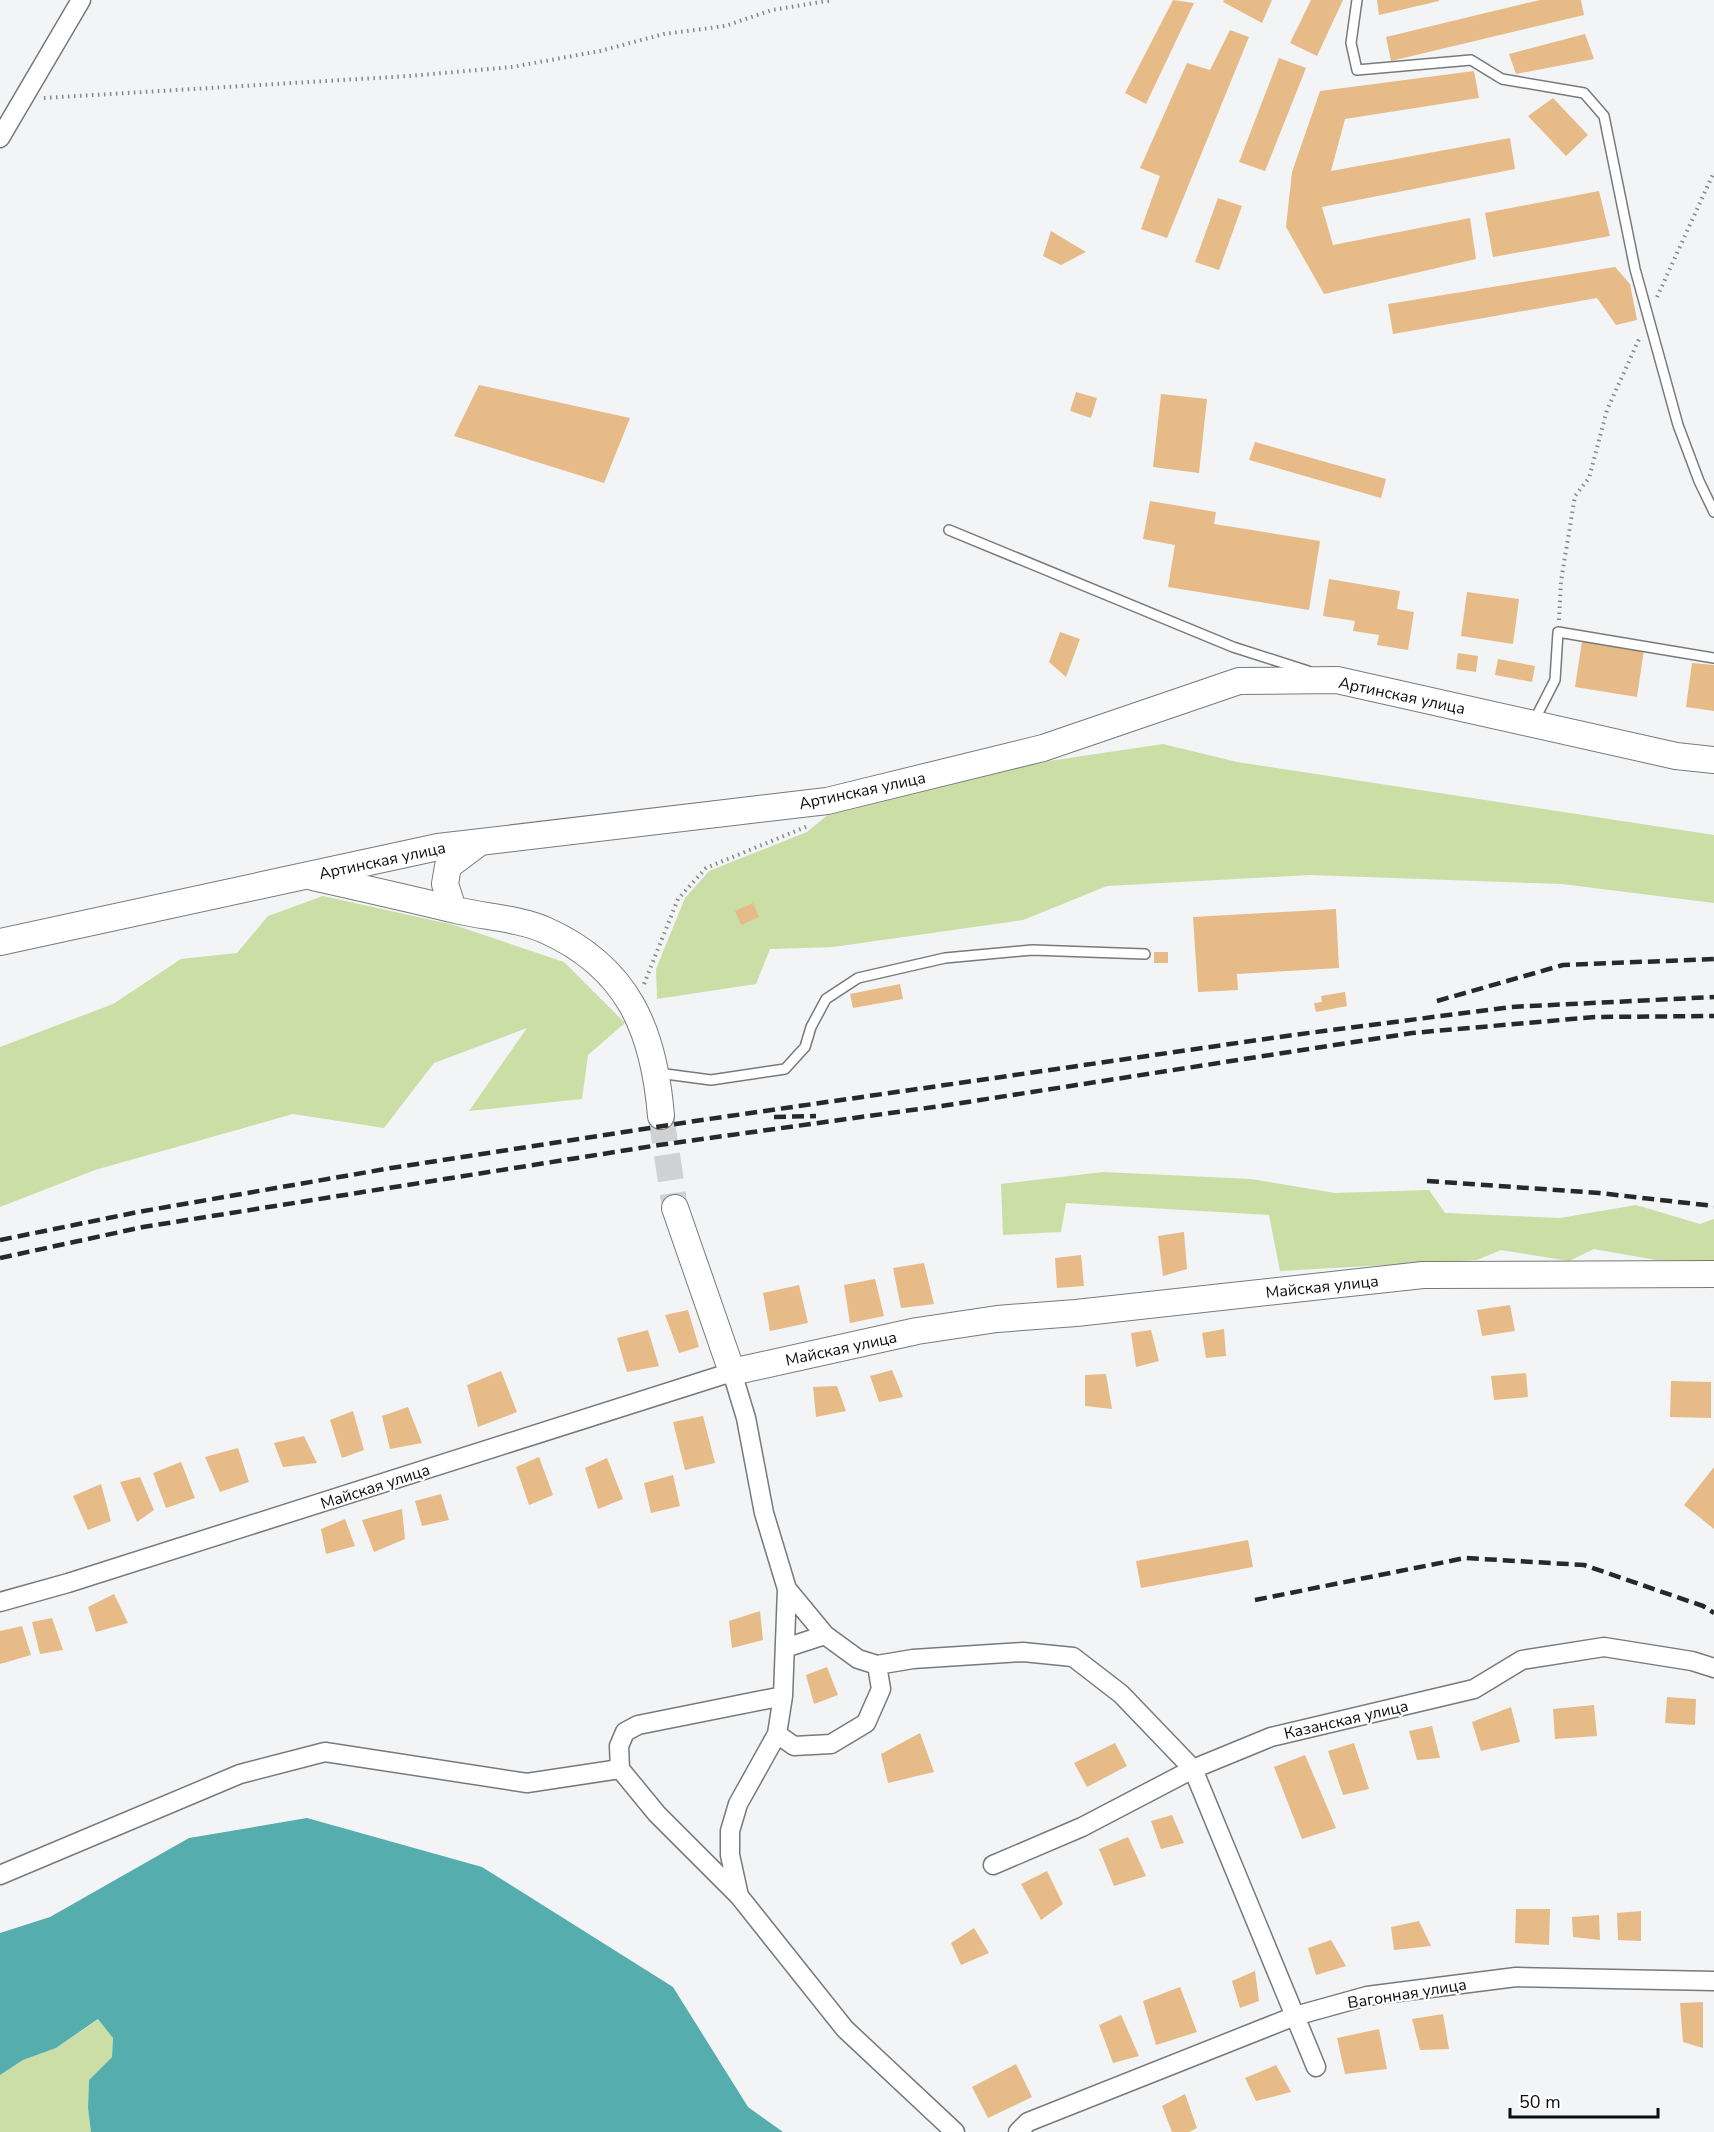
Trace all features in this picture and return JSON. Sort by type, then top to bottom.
[{"type":"street","points":[[0,138],[81,0]]},
{"type":"street","name":"Артинская улица","points":[[0,942],[438,847],[822,801],[1043,748],[1239,681],[1336,680],[1676,756],[1714,760]]},
{"type":"street","points":[[453,909],[445,884],[448,866],[481,842]]},
{"type":"street","points":[[307,875],[543,930],[590,956],[624,990],[648,1039],[658,1073],[661,1116]]},
{"type":"street","points":[[675,1208],[746,1418],[764,1513],[787,1589],[783,1696],[777,1734],[738,1804],[730,1832],[730,1856],[739,1896]]},
{"type":"street","name":"Майская улица","points":[[0,1602],[68,1583],[732,1372],[917,1331],[997,1319],[1076,1313],[1423,1275],[1714,1274]]},
{"type":"street","points":[[787,1589],[825,1635],[858,1659],[877,1665],[913,1659],[1023,1652],[1073,1658],[1121,1694],[1193,1769],[1316,2067]]},
{"type":"street","points":[[785,1648],[825,1635]]},
{"type":"street","name":"Казанская улица","points":[[993,1865],[1082,1827],[1193,1769],[1270,1737],[1473,1689],[1522,1660],[1604,1647],[1692,1661],[1714,1668]]},
{"type":"street","points":[[777,1734],[794,1746],[831,1744],[866,1723],[881,1689],[877,1665]]},
{"type":"street","points":[[783,1696],[638,1725],[625,1732],[619,1746],[620,1769],[657,1814],[739,1896],[845,2029],[955,2132]]},
{"type":"street","points":[[0,1875],[240,1774],[325,1752],[527,1783],[620,1769]]},
{"type":"street","name":"Вагонная улица","points":[[1018,2132],[1028,2122],[1295,2016],[1367,1996],[1516,1977],[1714,1981]]},
{"type":"lane","points":[[1357,0],[1351,43],[1357,70],[1471,60],[1502,79],[1584,93],[1604,116],[1635,269],[1648,318],[1678,425],[1699,481],[1714,512]]},
{"type":"lane","points":[[949,530],[1233,647],[1336,680]]},
{"type":"lane","points":[[1532,724],[1555,680],[1558,632],[1714,658]]},
{"type":"lane","points":[[658,1073],[711,1080],[785,1069],[805,1047],[811,1028],[826,999],[858,978],[945,957],[1032,950],[1144,954]]},
{"type":"path","points":[[22,100],[409,76],[512,67],[600,51],[664,34],[725,26],[772,10],[833,0]]},
{"type":"path","points":[[1558,632],[1561,581],[1575,496],[1589,478],[1607,410],[1714,172]]},
{"type":"path","points":[[636,1014],[647,973],[678,899],[706,868],[804,829],[820,817],[822,801]]},
{"type":"green space","points":[[1163,744],[1237,762],[1714,835],[1714,903],[1562,884],[1310,875],[1107,886],[1023,920],[833,947],[770,949],[756,984],[657,999],[656,969],[685,898],[709,871],[807,832],[841,804],[1009,767]]},
{"type":"green space","points":[[323,896],[454,925],[564,962],[625,1023],[588,1055],[582,1099],[469,1111],[527,1028],[434,1063],[384,1128],[293,1114],[95,1170],[0,1207],[0,1047],[113,1004],[181,959],[237,953],[268,916]]},
{"type":"green space","points":[[1103,1172],[1251,1179],[1335,1193],[1429,1190],[1445,1213],[1560,1218],[1636,1205],[1700,1224],[1714,1219],[1714,1262],[1656,1260],[1594,1249],[1569,1261],[1501,1250],[1477,1260],[1280,1271],[1269,1215],[1066,1203],[1061,1232],[1003,1235],[1001,1184]]},
{"type":"green space","points":[[99,2019],[113,2038],[112,2057],[89,2080],[88,2108],[91,2132],[0,2132],[0,2075],[23,2060],[56,2048]]},
{"type":"water","points":[[307,1818],[482,1867],[673,1987],[748,2107],[783,2132],[91,2132],[88,2108],[89,2080],[112,2057],[113,2038],[98,2019],[56,2048],[23,2060],[0,2075],[0,1933],[50,1917],[189,1838]]},
{"type":"building","points":[[1173,0],[1194,3],[1146,104],[1125,93]]},
{"type":"building","points":[[1224,0],[1272,0],[1262,23],[1223,2]]},
{"type":"building","points":[[1311,0],[1343,0],[1317,56],[1290,43]]},
{"type":"building","points":[[1377,0],[1439,0],[1439,1],[1379,15]]},
{"type":"building","points":[[1540,0],[1581,0],[1584,15],[1391,61],[1386,37]]},
{"type":"building","points":[[1230,30],[1249,37],[1167,238],[1141,229],[1160,176],[1140,168],[1187,63],[1210,70]]},
{"type":"building","points":[[1585,34],[1594,59],[1516,74],[1509,54]]},
{"type":"building","points":[[1279,58],[1306,68],[1265,171],[1239,162]]},
{"type":"building","points":[[1474,71],[1479,98],[1345,119],[1331,171],[1510,138],[1515,169],[1322,207],[1333,245],[1470,218],[1476,259],[1324,294],[1286,227],[1292,172],[1320,91]]},
{"type":"building","points":[[1553,98],[1588,135],[1566,156],[1528,116]]},
{"type":"building","points":[[1599,191],[1610,236],[1493,257],[1485,213]]},
{"type":"building","points":[[1218,198],[1242,206],[1219,270],[1195,262]]},
{"type":"building","points":[[1051,231],[1086,252],[1061,265],[1043,256]]},
{"type":"building","points":[[1615,267],[1630,284],[1637,320],[1616,325],[1597,298],[1393,334],[1388,304]]},
{"type":"building","points":[[479,385],[630,418],[604,483],[454,436]]},
{"type":"building","points":[[1076,392],[1097,398],[1091,418],[1070,411]]},
{"type":"building","points":[[1161,394],[1207,399],[1199,473],[1153,467]]},
{"type":"building","points":[[1255,442],[1386,479],[1381,498],[1249,460]]},
{"type":"building","points":[[1150,501],[1216,512],[1214,524],[1320,541],[1309,610],[1168,587],[1175,545],[1143,539]]},
{"type":"building","points":[[1329,579],[1400,591],[1397,609],[1414,612],[1408,650],[1377,645],[1379,635],[1353,631],[1355,621],[1323,616]]},
{"type":"building","points":[[1467,592],[1519,599],[1513,644],[1461,636]]},
{"type":"building","points":[[1060,632],[1080,639],[1066,677],[1049,662]]},
{"type":"building","points":[[1582,641],[1644,649],[1637,697],[1575,687]]},
{"type":"building","points":[[1458,653],[1478,656],[1476,672],[1456,669]]},
{"type":"building","points":[[1498,659],[1535,666],[1532,682],[1495,675]]},
{"type":"building","points":[[1692,663],[1714,665],[1714,711],[1686,707]]},
{"type":"building","points":[[753,903],[759,917],[741,925],[735,911]]},
{"type":"building","points":[[1336,909],[1339,968],[1237,974],[1238,990],[1198,992],[1193,917]]},
{"type":"building","points":[[1154,952],[1168,952],[1168,963],[1154,963]]},
{"type":"building","points":[[900,984],[903,999],[853,1008],[850,994]]},
{"type":"building","points":[[1345,992],[1347,1006],[1316,1012],[1314,1003],[1322,1002],[1321,996]]},
{"type":"building","points":[[1184,1232],[1187,1269],[1163,1276],[1158,1236]]},
{"type":"building","points":[[1081,1255],[1084,1286],[1057,1288],[1055,1258]]},
{"type":"building","points":[[924,1263],[934,1304],[901,1308],[893,1268]]},
{"type":"building","points":[[875,1279],[884,1316],[850,1323],[844,1285]]},
{"type":"building","points":[[799,1285],[808,1323],[770,1331],[763,1293]]},
{"type":"building","points":[[1510,1305],[1515,1331],[1482,1336],[1477,1310]]},
{"type":"building","points":[[688,1310],[699,1347],[679,1353],[665,1315]]},
{"type":"building","points":[[1224,1329],[1226,1356],[1206,1358],[1202,1333]]},
{"type":"building","points":[[648,1330],[659,1366],[627,1372],[617,1338]]},
{"type":"building","points":[[1151,1330],[1159,1361],[1136,1367],[1131,1333]]},
{"type":"building","points":[[892,1370],[903,1397],[879,1402],[870,1376]]},
{"type":"building","points":[[501,1371],[517,1412],[478,1427],[467,1385]]},
{"type":"building","points":[[1526,1373],[1528,1397],[1494,1400],[1491,1376]]},
{"type":"building","points":[[1106,1374],[1112,1409],[1085,1406],[1085,1375]]},
{"type":"building","points":[[1671,1381],[1711,1382],[1711,1418],[1670,1417]]},
{"type":"building","points":[[837,1386],[846,1411],[816,1417],[813,1387]]},
{"type":"building","points":[[408,1407],[422,1443],[390,1449],[382,1416]]},
{"type":"building","points":[[353,1411],[364,1450],[342,1458],[330,1420]]},
{"type":"building","points":[[703,1416],[715,1463],[685,1470],[673,1422]]},
{"type":"building","points":[[304,1436],[317,1463],[283,1467],[274,1443]]},
{"type":"building","points":[[238,1448],[249,1482],[220,1492],[205,1457]]},
{"type":"building","points":[[539,1457],[553,1495],[529,1505],[516,1467]]},
{"type":"building","points":[[607,1458],[623,1499],[598,1509],[585,1468]]},
{"type":"building","points":[[181,1462],[195,1498],[166,1508],[153,1473]]},
{"type":"building","points":[[1714,1467],[1714,1529],[1684,1505]]},
{"type":"building","points":[[673,1475],[680,1506],[651,1513],[644,1483]]},
{"type":"building","points":[[140,1477],[154,1510],[137,1522],[120,1482]]},
{"type":"building","points":[[101,1484],[111,1521],[88,1530],[73,1496]]},
{"type":"building","points":[[441,1494],[449,1520],[422,1526],[415,1501]]},
{"type":"building","points":[[402,1509],[405,1539],[374,1552],[362,1520]]},
{"type":"building","points":[[345,1519],[355,1546],[326,1554],[321,1529]]},
{"type":"building","points":[[1248,1540],[1253,1567],[1141,1588],[1136,1561]]},
{"type":"building","points":[[114,1594],[128,1623],[96,1632],[88,1607]]},
{"type":"building","points":[[760,1611],[763,1640],[732,1648],[729,1621]]},
{"type":"building","points":[[52,1618],[63,1650],[40,1654],[32,1622]]},
{"type":"building","points":[[22,1626],[31,1655],[0,1664],[0,1631]]},
{"type":"building","points":[[827,1667],[838,1695],[814,1704],[806,1675]]},
{"type":"building","points":[[1667,1697],[1696,1699],[1695,1725],[1665,1723]]},
{"type":"building","points":[[1594,1705],[1597,1736],[1555,1739],[1553,1709]]},
{"type":"building","points":[[1511,1707],[1520,1742],[1481,1751],[1472,1722]]},
{"type":"building","points":[[1432,1726],[1440,1758],[1417,1760],[1409,1731]]},
{"type":"building","points":[[920,1733],[934,1772],[888,1783],[881,1754]]},
{"type":"building","points":[[1115,1743],[1127,1766],[1087,1787],[1074,1763]]},
{"type":"building","points":[[1354,1743],[1369,1789],[1343,1795],[1328,1751]]},
{"type":"building","points":[[1305,1755],[1336,1828],[1302,1839],[1274,1767]]},
{"type":"building","points":[[1172,1815],[1184,1843],[1161,1849],[1151,1821]]},
{"type":"building","points":[[1128,1837],[1146,1876],[1114,1886],[1099,1849]]},
{"type":"building","points":[[1047,1871],[1063,1904],[1041,1920],[1021,1884]]},
{"type":"building","points":[[1516,1909],[1550,1909],[1549,1945],[1515,1943]]},
{"type":"building","points":[[1641,1911],[1641,1941],[1618,1940],[1617,1913]]},
{"type":"building","points":[[1599,1915],[1600,1940],[1573,1937],[1572,1917]]},
{"type":"building","points":[[1419,1921],[1431,1946],[1394,1950],[1391,1927]]},
{"type":"building","points":[[974,1928],[989,1953],[961,1965],[951,1943]]},
{"type":"building","points":[[1331,1940],[1346,1966],[1316,1975],[1308,1948]]},
{"type":"building","points":[[1255,1971],[1259,2001],[1240,2008],[1232,1981]]},
{"type":"building","points":[[1180,1987],[1197,2032],[1156,2045],[1143,2001]]},
{"type":"building","points":[[1703,2002],[1703,2048],[1683,2042],[1680,2003]]},
{"type":"building","points":[[1443,2014],[1449,2049],[1420,2050],[1412,2019]]},
{"type":"building","points":[[1121,2015],[1139,2056],[1113,2063],[1099,2025]]},
{"type":"building","points":[[1379,2029],[1387,2069],[1345,2074],[1337,2038]]},
{"type":"building","points":[[1016,2064],[1032,2097],[988,2118],[972,2087]]},
{"type":"building","points":[[1276,2065],[1291,2092],[1256,2101],[1245,2078]]},
{"type":"building","points":[[1185,2094],[1197,2128],[1189,2132],[1172,2132],[1162,2106]]},
{"type":"tunnel","points":[[661,1116],[675,1208]]},
{"type":"railway","points":[[1437,1001],[1563,965],[1714,959]]},
{"type":"railway","points":[[0,1240],[138,1212],[391,1168],[695,1121],[1293,1035],[1511,1007],[1714,997]]},
{"type":"railway","points":[[0,1258],[143,1227],[659,1145],[948,1105],[1412,1033],[1595,1017],[1714,1016]]},
{"type":"railway","points":[[774,1117],[816,1116]]},
{"type":"railway","points":[[1427,1181],[1599,1193],[1714,1206]]},
{"type":"railway","points":[[1255,1600],[1465,1558],[1584,1565],[1703,1606],[1714,1613]]}]
